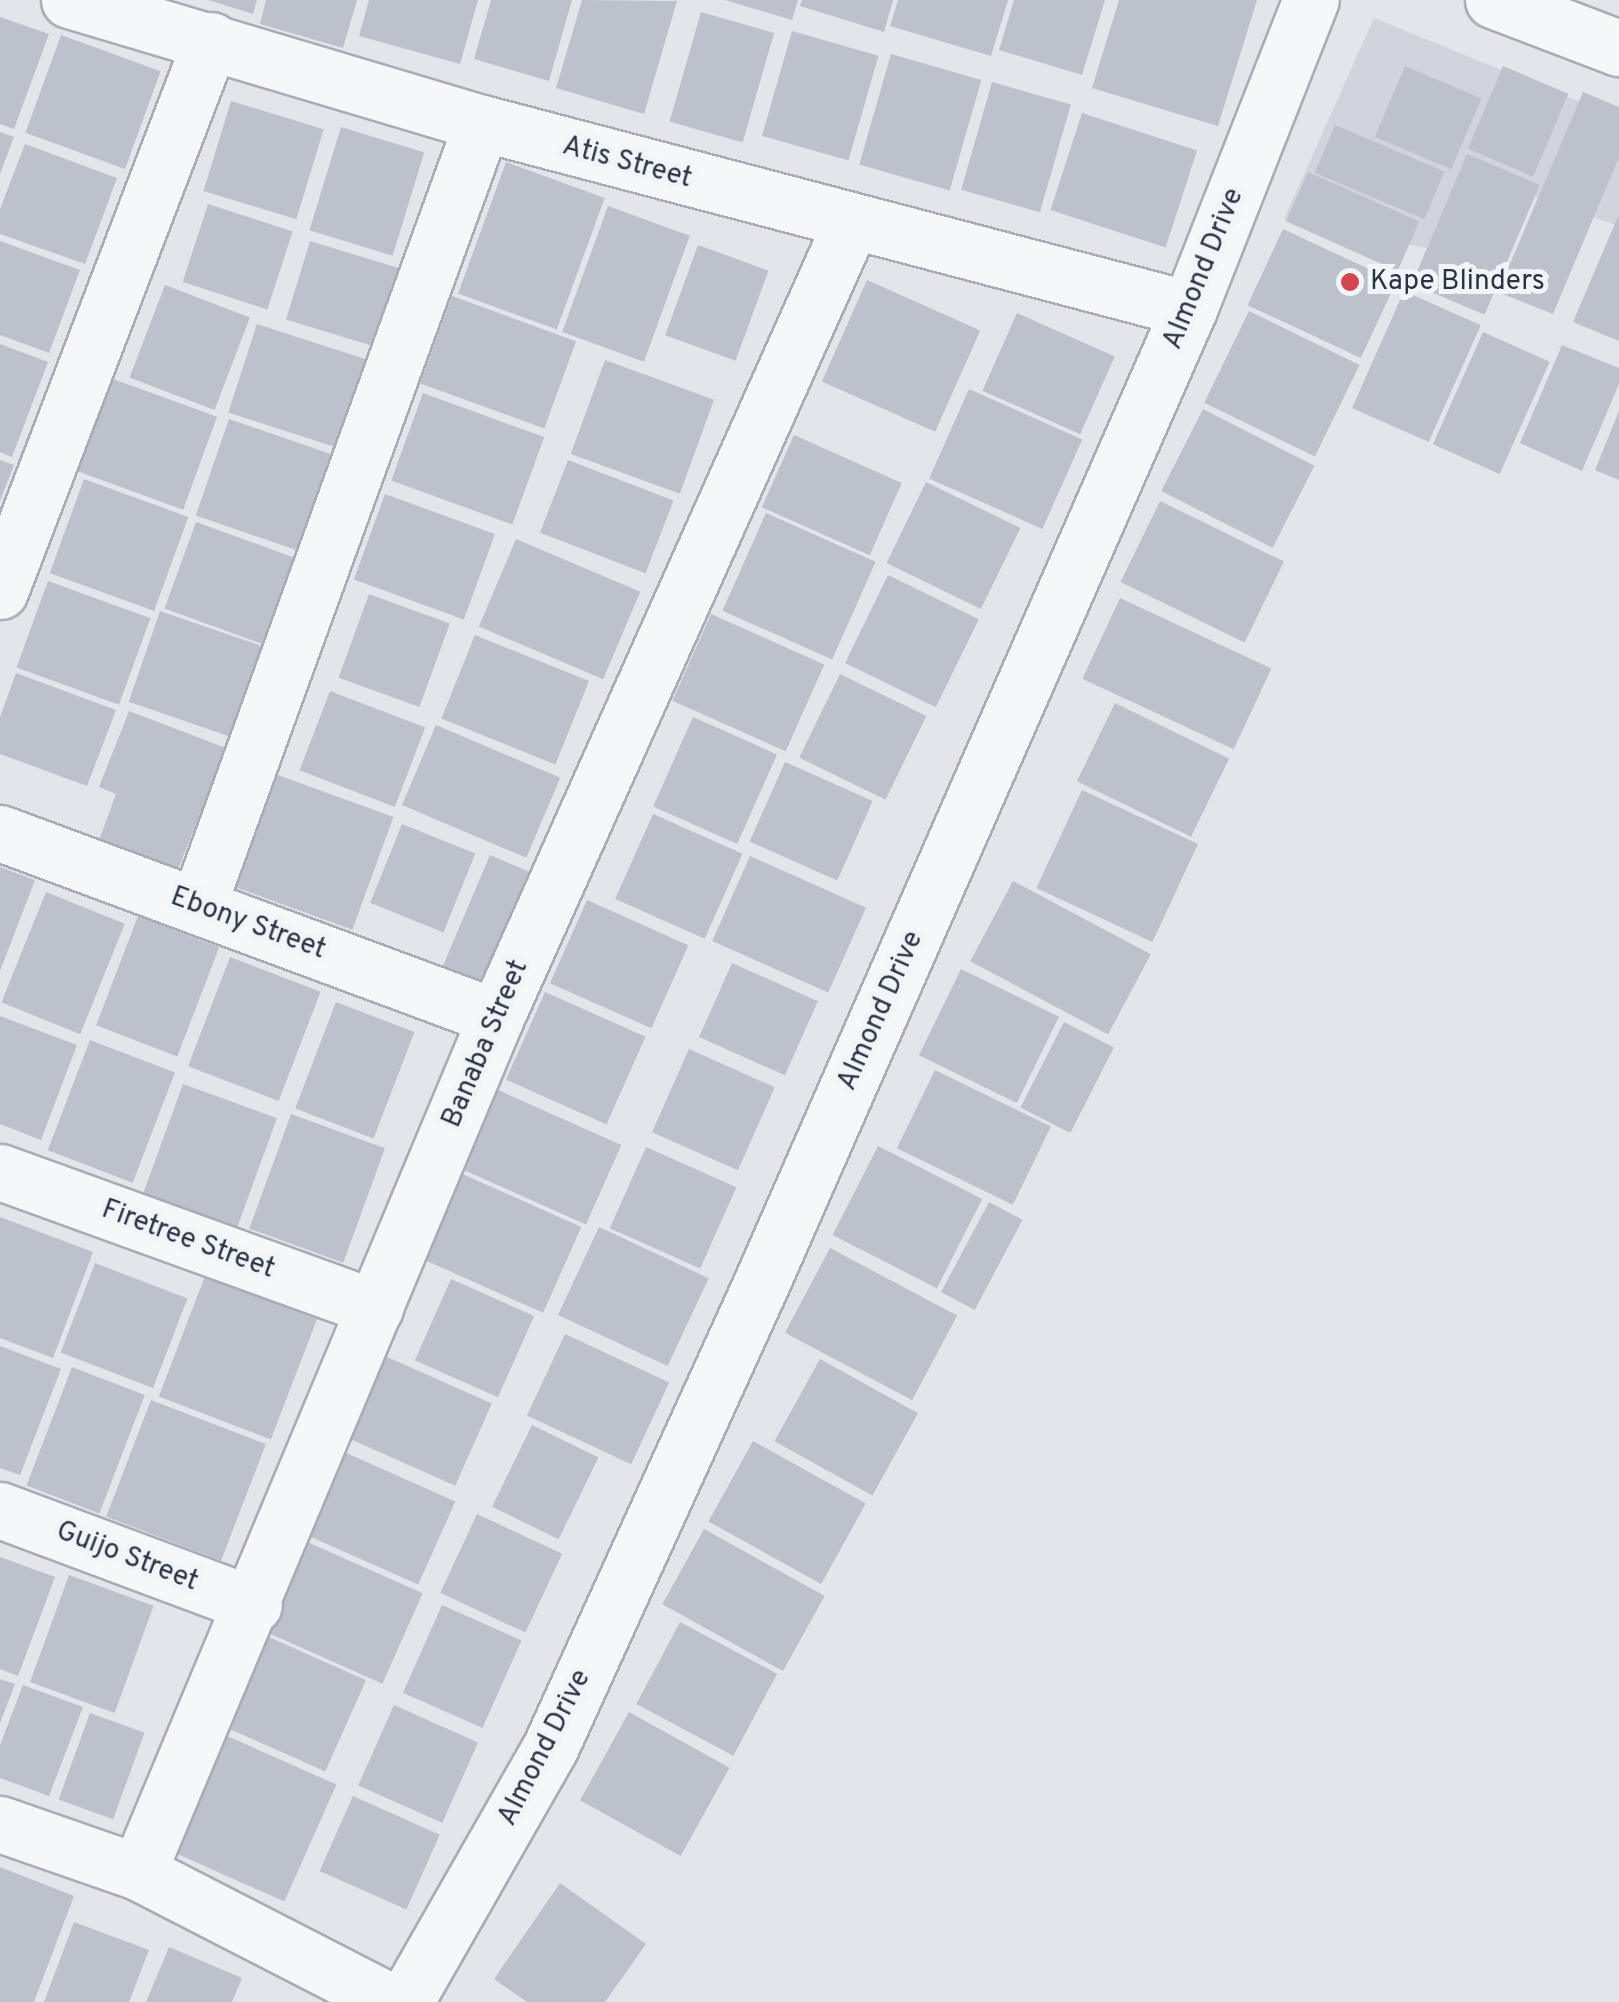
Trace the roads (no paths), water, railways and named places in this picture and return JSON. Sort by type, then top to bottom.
[{"type":"street","name":"Atis Street","points":[[69,0],[482,124],[1189,310]]},
{"type":"street","name":"Almond Drive","points":[[405,2002],[550,1748],[1189,310],[1312,0]]},
{"type":"street","points":[[1493,0],[1619,48]]},
{"type":"street","points":[[0,591],[210,40]]},
{"type":"street","points":[[198,905],[482,124]]},
{"type":"street","name":"Banaba Street","points":[[138,1872],[254,1605],[496,1017],[851,223]]},
{"type":"street","name":"Ebony Street","points":[[0,832],[496,1017]]},
{"type":"street","name":"Firetree Street","points":[[0,1172],[375,1308]]},
{"type":"street","name":"Guijo Street","points":[[0,1510],[254,1605]]},
{"type":"street","points":[[0,1824],[138,1872],[391,2002]]},
{"type":"place","name":"Kape Blinders","points":[[1350,282]]}]
